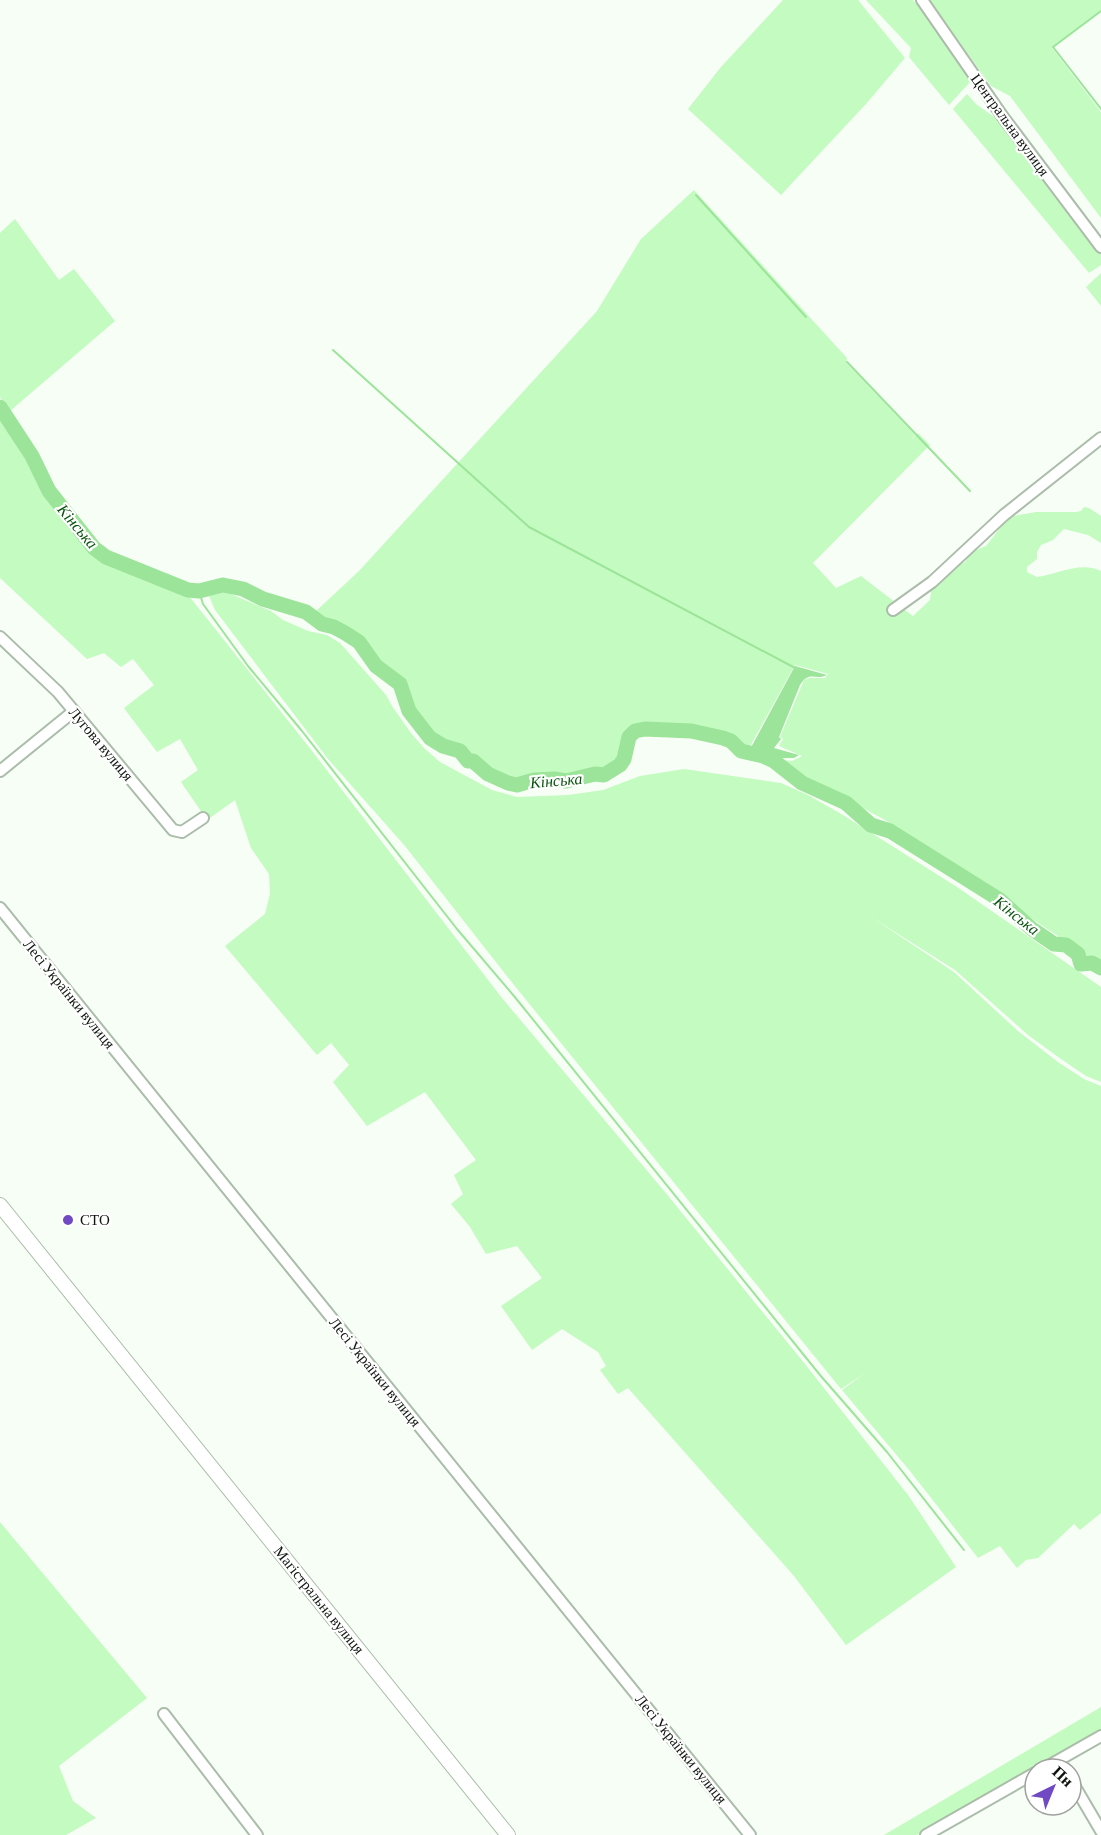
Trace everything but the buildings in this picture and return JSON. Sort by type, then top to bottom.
[{"type":"main road","name":"Магістральна вулиця","points":[[0,1205],[508,1835]]},
{"type":"street","name":"Центральна вулиця","points":[[922,0],[1003,117],[1101,248]]},
{"type":"street","points":[[892,610],[932,582],[1004,515],[1101,438]]},
{"type":"street","name":"Лугова вулиця","points":[[0,637],[58,692],[173,830],[182,832],[203,818]]},
{"type":"street","points":[[0,771],[74,711]]},
{"type":"street","name":"Лесі Українки вулиця","points":[[0,908],[750,1835]]},
{"type":"street","points":[[164,1714],[257,1835]]},
{"type":"street","points":[[1072,1757],[1101,1736]]},
{"type":"street","points":[[926,1835],[1023,1780]]},
{"type":"street","points":[[1083,1800],[1101,1831]]},
{"type":"shaded area","points":[[783,0],[858,0],[905,58],[866,104],[781,195],[688,109],[721,67]]},
{"type":"shaded area","points":[[866,0],[913,0],[917,4],[971,81],[949,105],[909,57],[911,48]]},
{"type":"shaded area","points":[[929,0],[1101,0],[1101,10],[1052,48],[1101,112],[1101,218],[1010,96],[991,86]]},
{"type":"shaded area","points":[[967,94],[976,104],[1004,124],[1101,254],[1101,265],[1089,273],[953,109]]},
{"type":"shaded area","points":[[694,190],[847,358],[846,363],[915,435],[911,440],[918,433],[930,445],[813,563],[836,588],[861,576],[913,616],[930,600],[932,585],[935,582],[965,562],[971,552],[986,546],[1004,523],[1013,516],[1036,512],[1076,512],[1081,511],[1084,507],[1101,516],[1101,543],[1088,535],[1064,529],[1053,540],[1041,545],[1037,552],[1037,559],[1027,567],[1027,572],[1037,577],[1086,567],[1101,571],[1101,965],[885,820],[791,769],[780,760],[792,761],[802,756],[779,746],[783,739],[780,737],[804,680],[825,678],[828,674],[795,665],[748,750],[743,750],[730,737],[706,729],[660,724],[634,729],[624,735],[619,762],[606,770],[571,776],[509,781],[460,747],[444,743],[425,728],[413,709],[407,684],[378,661],[363,642],[315,612],[359,571],[597,311],[641,239]]},
{"type":"shaded area","points":[[15,219],[59,280],[74,269],[115,321],[10,411],[0,397],[0,233]]},
{"type":"shaded area","points":[[1101,273],[1101,306],[1086,287]]},
{"type":"shaded area","points":[[0,417],[19,443],[62,518],[83,545],[107,562],[189,596],[309,747],[502,998],[665,1192],[805,1364],[908,1495],[956,1567],[846,1645],[794,1576],[628,1388],[618,1394],[600,1370],[606,1366],[598,1352],[562,1329],[532,1350],[501,1306],[542,1278],[517,1246],[486,1254],[470,1227],[451,1204],[463,1194],[454,1175],[476,1160],[425,1092],[367,1126],[333,1082],[349,1065],[331,1043],[317,1055],[225,946],[265,914],[270,894],[269,874],[251,848],[235,800],[207,820],[181,782],[198,770],[180,739],[157,752],[124,708],[154,685],[133,659],[121,667],[104,653],[87,659],[0,578]]},
{"type":"shaded area","points":[[226,592],[271,611],[283,620],[308,631],[327,635],[340,643],[386,695],[411,733],[424,748],[440,762],[492,790],[517,797],[568,795],[603,790],[640,776],[684,769],[781,783],[843,815],[957,887],[1101,987],[1101,1082],[1086,1076],[1028,1035],[955,970],[868,915],[954,972],[1018,1031],[1058,1062],[1084,1079],[1101,1086],[1101,1513],[1080,1530],[1074,1524],[1038,1558],[1026,1560],[1017,1568],[1000,1546],[978,1558],[910,1471],[842,1390],[865,1373],[841,1389],[514,985],[405,846],[328,759],[215,610],[209,596]]},
{"type":"shaded area","points":[[795,666],[827,675],[807,678],[800,685],[779,737],[781,739],[774,748],[799,755],[794,758],[778,758],[781,762],[777,767],[764,758],[747,755]]},
{"type":"shaded area","points":[[0,1522],[147,1698],[59,1766],[73,1801],[96,1818],[66,1835],[0,1835]]},
{"type":"shaded area","points":[[1101,1707],[1101,1731],[1055,1757],[1023,1757],[1023,1775],[917,1835],[884,1835]]},
{"type":"waterway","points":[[1101,11],[1053,47],[1101,109]]},
{"type":"waterway","points":[[696,195],[806,317]]},
{"type":"waterway","points":[[333,350],[529,527],[797,669]]},
{"type":"waterway","points":[[847,362],[970,491]]},
{"type":"waterway","name":"Кінська","points":[[0,407],[32,456],[49,491],[94,548],[106,557],[188,590],[199,591],[223,585],[243,589],[263,599],[306,612],[322,624],[345,633],[359,642],[376,666],[400,684],[409,711],[430,738],[443,746],[460,751],[468,761],[473,761],[488,774],[517,785],[534,780],[566,781],[595,774],[604,775],[620,765],[624,759],[629,737],[635,731],[645,729],[691,731],[723,738],[731,741],[741,751],[774,761],[802,783],[846,803],[871,825],[890,831],[1000,900],[1032,929],[1054,944],[1066,945],[1078,954],[1081,964],[1092,963],[1101,968]]},
{"type":"waterway","points":[[199,591],[203,604],[248,666],[302,731],[457,929],[514,996],[820,1375],[887,1452],[964,1550]]},
{"type":"place","name":"СТО","points":[[68,1220]]}]
